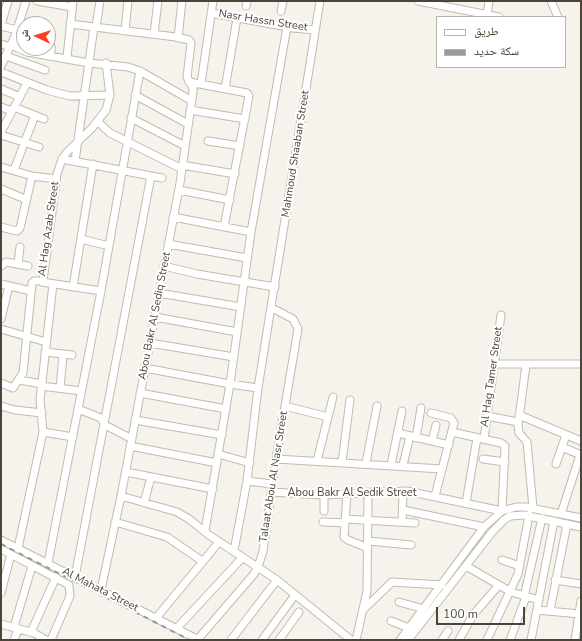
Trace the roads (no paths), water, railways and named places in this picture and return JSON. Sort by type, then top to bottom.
[{"type":"street","points":[[8,1],[1,26],[16,30]]},
{"type":"street","points":[[21,16],[26,1]]},
{"type":"street","points":[[37,1],[72,4],[66,57]]},
{"type":"street","points":[[75,161],[89,63],[100,1]]},
{"type":"street","points":[[124,31],[128,1]]},
{"type":"street","points":[[154,34],[158,1]]},
{"type":"street","points":[[70,24],[178,38],[182,1]]},
{"type":"street","points":[[201,84],[213,1]]},
{"type":"street","points":[[281,11],[283,1]]},
{"type":"street","name":"Mahmoud Shaaban Street","points":[[234,551],[250,463],[258,388],[320,1]]},
{"type":"street","points":[[418,1],[457,5],[495,16]]},
{"type":"street","points":[[487,14],[489,1]]},
{"type":"street","points":[[551,1],[558,16]]},
{"type":"street","name":"Nasr Hassn Street","points":[[211,13],[287,27],[315,30]]},
{"type":"street","points":[[224,89],[237,18]]},
{"type":"street","points":[[205,531],[230,384],[251,232],[287,27]]},
{"type":"street","points":[[16,32],[3,62],[45,70]]},
{"type":"street","name":"Abou Bakr Al Sediq Street","points":[[101,590],[126,472],[179,190],[192,101],[193,88],[187,77],[191,42],[178,38]]},
{"type":"street","points":[[1,44],[16,43]]},
{"type":"street","points":[[11,44],[16,46]]},
{"type":"street","points":[[56,56],[89,63],[119,64],[140,71],[192,101]]},
{"type":"street","name":"Al Hag Azab Street","points":[[30,291],[32,282],[42,282],[56,179],[62,159],[98,121],[106,110],[110,96],[106,63]]},
{"type":"street","points":[[48,563],[101,291],[126,142],[140,71]]},
{"type":"street","points":[[1,72],[27,83],[69,96],[110,96]]},
{"type":"street","points":[[189,82],[248,94],[245,119],[224,227]]},
{"type":"street","points":[[1,132],[3,124],[27,83]]},
{"type":"street","points":[[1,89],[20,97]]},
{"type":"street","points":[[135,96],[188,124]]},
{"type":"street","points":[[1,107],[35,115],[44,119]]},
{"type":"street","points":[[190,110],[245,119]]},
{"type":"street","points":[[14,170],[35,115]]},
{"type":"street","points":[[131,118],[185,146]]},
{"type":"street","points":[[98,121],[105,130],[126,142],[182,167],[235,174]]},
{"type":"street","points":[[1,135],[39,147]]},
{"type":"street","points":[[208,141],[240,146]]},
{"type":"street","points":[[62,159],[122,169],[162,178]]},
{"type":"street","points":[[73,287],[94,164]]},
{"type":"street","points":[[1,167],[32,176],[56,179]]},
{"type":"street","points":[[1,228],[17,231],[20,228],[25,199],[32,176]]},
{"type":"street","points":[[75,577],[151,176]]},
{"type":"street","points":[[1,189],[25,199]]},
{"type":"street","points":[[179,190],[230,200]]},
{"type":"street","points":[[173,217],[251,232]]},
{"type":"street","points":[[81,239],[109,246]]},
{"type":"street","points":[[168,244],[247,258]]},
{"type":"street","points":[[18,264],[20,247]]},
{"type":"street","points":[[2,263],[28,266]]},
{"type":"street","points":[[164,266],[197,274],[275,287]]},
{"type":"street","points":[[42,282],[101,291]]},
{"type":"street","points":[[1,284],[30,291],[24,370],[15,387],[1,383]]},
{"type":"street","points":[[18,548],[43,432],[40,400],[41,385],[53,284]]},
{"type":"street","points":[[1,319],[9,286]]},
{"type":"street","points":[[159,293],[241,307]]},
{"type":"street","name":"Talaat Abou Al Nasr Street","points":[[198,640],[249,580],[258,567],[263,551],[272,484],[298,329],[293,319],[272,308]]},
{"type":"street","name":"Al Hag Tamer Street","points":[[466,503],[487,416],[501,315]]},
{"type":"street","points":[[155,317],[237,332]]},
{"type":"street","points":[[1,329],[46,342]]},
{"type":"street","points":[[150,343],[234,357]]},
{"type":"street","points":[[45,352],[72,355]]},
{"type":"street","points":[[60,388],[64,354]]},
{"type":"street","points":[[494,364],[581,364]]},
{"type":"street","points":[[526,365],[519,418],[519,433],[527,441],[533,508]]},
{"type":"street","points":[[145,368],[258,388]]},
{"type":"street","points":[[19,380],[81,391]]},
{"type":"street","points":[[140,393],[226,409]]},
{"type":"street","points":[[317,461],[332,397]]},
{"type":"street","points":[[342,462],[350,400]]},
{"type":"street","points":[[1,406],[14,410],[42,413]]},
{"type":"street","points":[[285,406],[328,417]]},
{"type":"street","points":[[366,463],[377,406]]},
{"type":"street","points":[[403,466],[421,408]]},
{"type":"street","points":[[78,409],[101,418],[105,425],[131,442],[217,463]]},
{"type":"street","points":[[391,465],[402,411]]},
{"type":"street","points":[[431,413],[452,419],[454,423],[435,496]]},
{"type":"street","points":[[487,416],[519,418],[581,441]]},
{"type":"street","points":[[135,420],[222,435]]},
{"type":"street","points":[[432,441],[436,425]]},
{"type":"street","points":[[43,432],[73,437]]},
{"type":"street","points":[[452,432],[481,438],[505,446],[502,511]]},
{"type":"street","points":[[398,433],[448,445]]},
{"type":"street","points":[[556,464],[566,435]]},
{"type":"street","points":[[561,514],[580,455],[562,447]]},
{"type":"street","points":[[218,454],[250,463]]},
{"type":"street","points":[[276,459],[366,463],[442,469]]},
{"type":"street","points":[[482,459],[505,462]]},
{"type":"street","points":[[126,472],[212,489]]},
{"type":"street","points":[[144,503],[150,477]]},
{"type":"street","points":[[247,481],[272,484]]},
{"type":"street","points":[[402,522],[404,491]]},
{"type":"street","name":"Abou Bakr Al Sedik Street","points":[[271,492],[347,494],[404,491],[435,496],[502,511]]},
{"type":"street","points":[[356,640],[364,608],[368,575],[368,492]]},
{"type":"street","points":[[324,494],[324,511]]},
{"type":"street","points":[[347,494],[344,534],[346,539],[368,544],[411,545]]},
{"type":"street","points":[[121,496],[177,512],[242,558],[277,580],[351,640]]},
{"type":"street","points":[[400,640],[484,527],[502,511],[516,507],[533,508],[581,518]]},
{"type":"street","points":[[403,510],[484,527]]},
{"type":"street","points":[[410,640],[493,531],[504,520],[517,515],[529,515],[581,527]]},
{"type":"street","points":[[487,640],[511,592],[520,566],[529,515]]},
{"type":"street","points":[[510,640],[525,597],[542,518]]},
{"type":"street","points":[[323,522],[368,520],[416,523]]},
{"type":"street","points":[[530,640],[554,521]]},
{"type":"street","points":[[115,522],[167,537],[202,561]]},
{"type":"street","points":[[550,611],[567,524]]},
{"type":"street","name":"Al Mahata Street","points":[[1,540],[198,640]]},
{"type":"street","points":[[156,618],[219,542]]},
{"type":"street","name":"Al Mahata Street","points":[[1,550],[69,585],[70,591],[46,640]]},
{"type":"street","points":[[1,593],[11,554]]},
{"type":"street","points":[[177,628],[242,558]]},
{"type":"street","points":[[502,560],[520,566]]},
{"type":"street","points":[[14,640],[32,566]]},
{"type":"street","points":[[466,566],[511,592],[539,600]]},
{"type":"street","points":[[31,632],[56,577]]},
{"type":"street","points":[[231,640],[277,580]]},
{"type":"street","points":[[555,580],[581,584]]},
{"type":"street","points":[[364,608],[392,582],[442,585]]},
{"type":"street","points":[[459,640],[473,615],[498,585]]},
{"type":"street","points":[[262,640],[295,595]]},
{"type":"street","points":[[575,640],[581,601]]},
{"type":"street","points":[[399,602],[424,609]]},
{"type":"street","points":[[537,610],[580,611]]},
{"type":"street","points":[[279,640],[299,612]]},
{"type":"street","points":[[391,621],[409,628]]},
{"type":"street","points":[[1,624],[31,632],[46,640]]},
{"type":"street","points":[[442,640],[448,631]]},
{"type":"railway","points":[[1,544],[190,640]]}]
